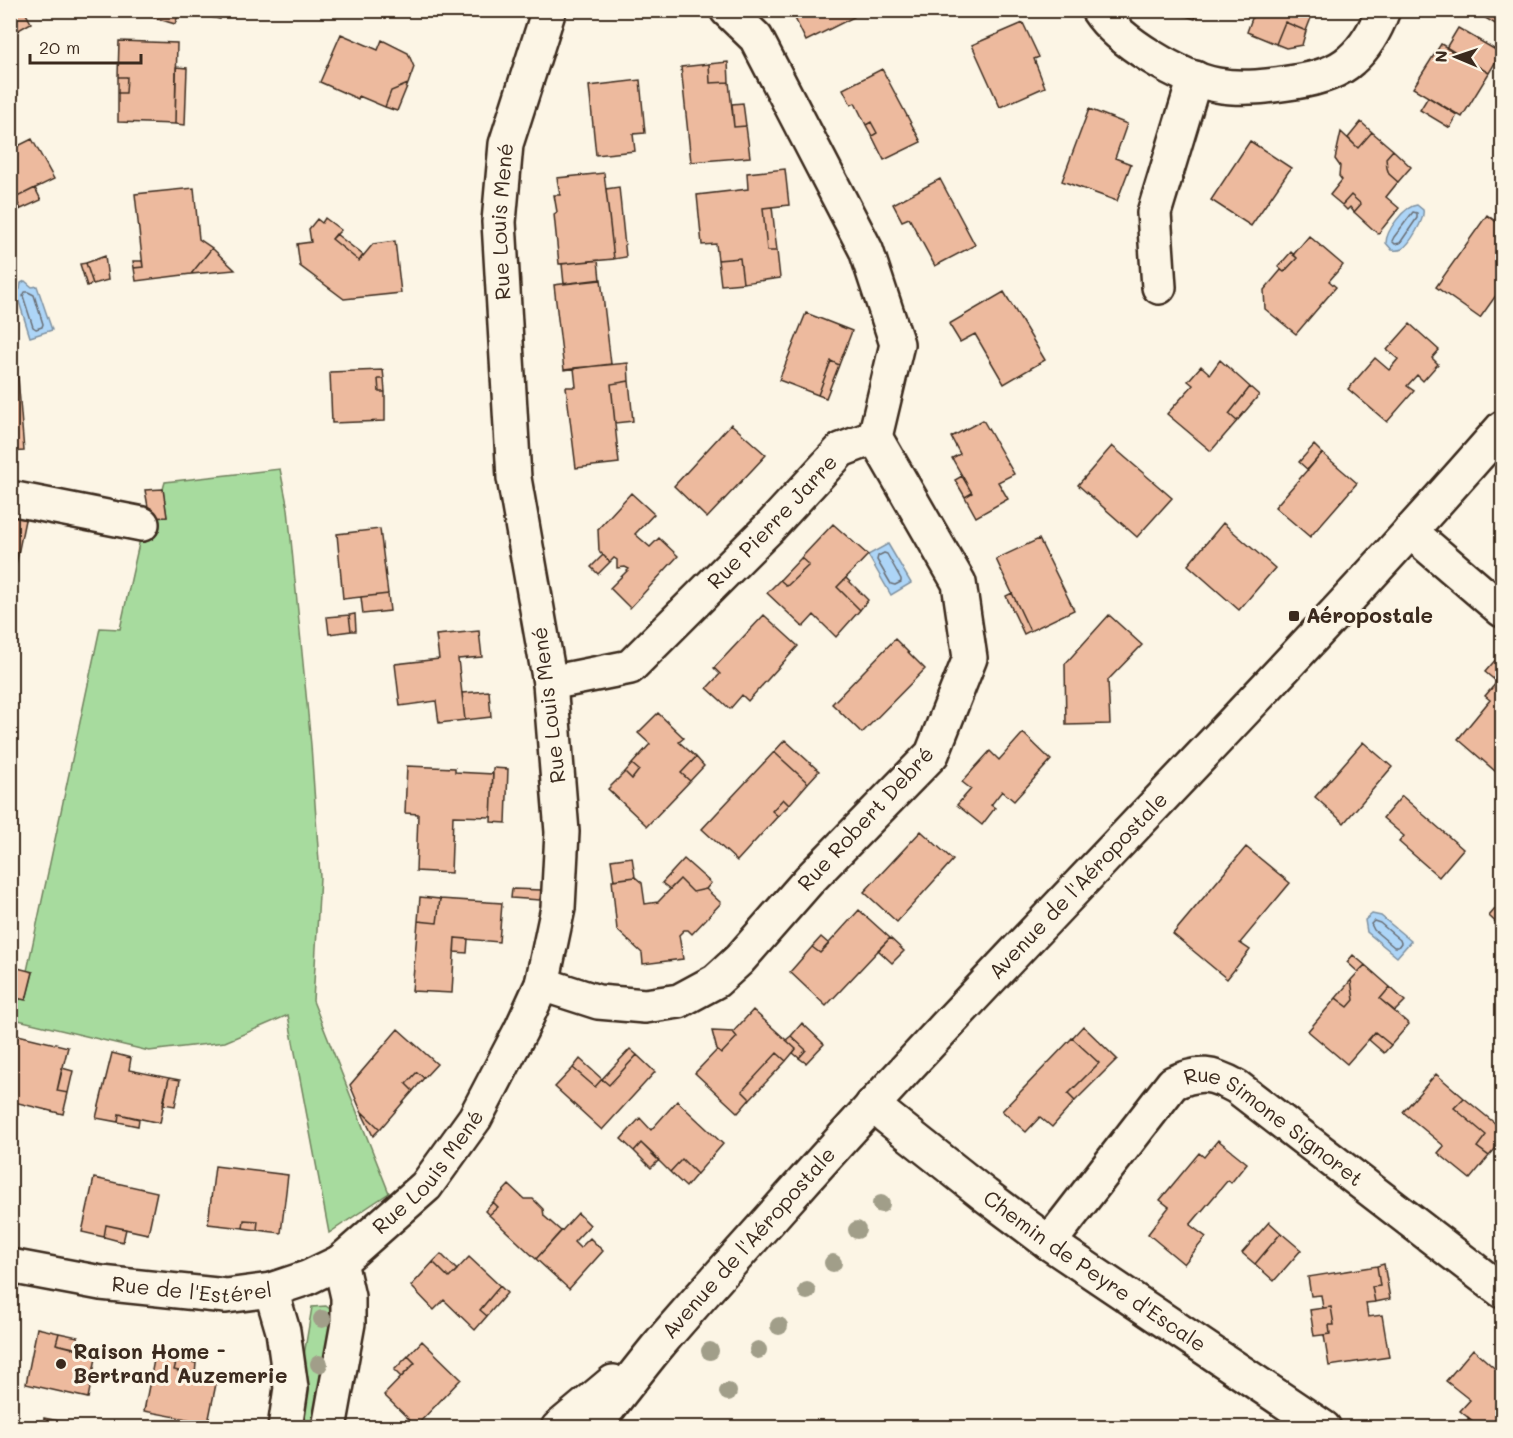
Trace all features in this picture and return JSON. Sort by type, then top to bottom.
[{"type":"street","name":"Rue Louis Mené","points":[[271,1290],[308,1278],[340,1262],[426,1186],[476,1118],[542,984],[558,908],[562,832],[550,683],[514,478],[499,222],[506,144],[549,10]]},
{"type":"street","points":[[727,10],[756,38],[866,250],[897,344],[875,437]]},
{"type":"street","points":[[1098,10],[1120,34],[1151,56],[1195,78],[1217,85],[1245,87],[1304,80],[1333,71],[1350,62],[1376,28],[1383,10]]},
{"type":"street","points":[[1159,287],[1154,213],[1195,78]]},
{"type":"street","name":"Avenue de l'Aéropostale","points":[[593,1428],[656,1348],[872,1105],[1287,667],[1503,428]]},
{"type":"street","name":"Rue Pierre Jarre","points":[[550,683],[630,667],[771,526],[842,450],[875,437]]},
{"type":"street","name":"Rue Robert Debré","points":[[542,984],[598,1002],[645,1006],[679,1001],[716,981],[739,960],[817,872],[932,754],[970,658],[959,583],[875,437]]},
{"type":"street","points":[[10,498],[142,524]]},
{"type":"street","points":[[1410,531],[1503,610]]},
{"type":"street","name":"Rue Simone Signoret","points":[[1049,1243],[1173,1083],[1188,1076],[1205,1074],[1222,1078],[1237,1087],[1503,1291]]},
{"type":"street","name":"Chemin de Peyre d'Escale","points":[[872,1105],[1049,1243],[1324,1428]]},
{"type":"street","points":[[329,1428],[348,1323],[348,1297],[340,1262]]},
{"type":"street","name":"Rue de l'Estérel","points":[[10,1266],[100,1283],[226,1296],[271,1290],[284,1331],[291,1388],[285,1428]]},
{"type":"street","name":"Avenue de l'Aéropostale","points":[[558,1428],[656,1348]]},
{"type":"green space","points":[[280,469],[288,509],[311,745],[320,877],[313,1001],[389,1193],[329,1233],[288,1015],[225,1042],[149,1051],[14,1019],[19,999],[26,1000],[33,973],[27,971],[100,628],[120,629],[140,539],[150,518],[167,517],[163,489],[165,482]]},
{"type":"green space","points":[[326,1306],[335,1313],[314,1427],[292,1428],[312,1307]]},
{"type":"water","points":[[1417,205],[1423,210],[1423,214],[1416,231],[1402,249],[1392,250],[1386,243],[1392,226],[1401,214]]},
{"type":"water","points":[[25,281],[32,287],[37,286],[52,330],[30,337],[16,292],[20,289],[21,283]]},
{"type":"water","points":[[888,544],[911,583],[891,595],[868,555]]},
{"type":"water","points":[[1372,914],[1381,916],[1411,941],[1397,957],[1367,932],[1365,920]]},
{"type":"building","points":[[10,10],[24,10],[31,23],[10,35]]},
{"type":"building","points":[[147,10],[180,10],[175,24],[145,15]]},
{"type":"building","points":[[207,10],[222,10],[220,19],[205,16]]},
{"type":"building","points":[[791,10],[851,10],[854,17],[806,41]]},
{"type":"building","points":[[1168,10],[1198,10],[1195,19]]},
{"type":"building","points":[[1255,10],[1314,10],[1306,31],[1285,22],[1276,44],[1247,32]]},
{"type":"building","points":[[1472,10],[1502,10],[1502,28]]},
{"type":"building","points":[[1285,22],[1306,31],[1302,45],[1286,48],[1276,44]]},
{"type":"building","points":[[1023,23],[1039,57],[1034,59],[1045,87],[1000,107],[972,45]]},
{"type":"building","points":[[1458,28],[1501,53],[1489,73],[1446,48]]},
{"type":"building","points":[[341,34],[378,50],[382,40],[408,53],[414,67],[408,84],[391,91],[385,107],[359,96],[358,99],[320,82]]},
{"type":"building","points":[[119,41],[177,43],[175,124],[118,122],[118,93],[126,93],[127,77],[118,77]]},
{"type":"building","points":[[1441,44],[1489,73],[1462,117],[1413,88]]},
{"type":"building","points":[[728,62],[729,82],[710,83],[709,64]]},
{"type":"building","points":[[709,64],[710,83],[729,82],[734,127],[746,126],[750,157],[691,162],[681,67]]},
{"type":"building","points":[[176,67],[187,68],[185,125],[175,124]]},
{"type":"building","points":[[882,69],[921,142],[884,160],[872,136],[877,133],[871,122],[866,125],[855,103],[851,105],[843,89]]},
{"type":"building","points":[[118,77],[127,77],[126,93],[118,93]]},
{"type":"building","points":[[640,80],[645,133],[633,134],[635,151],[596,155],[589,86]]},
{"type":"building","points":[[408,84],[397,111],[385,107],[391,91]]},
{"type":"building","points":[[1428,97],[1457,115],[1450,128],[1420,110]]},
{"type":"building","points":[[743,103],[746,126],[734,127],[732,104]]},
{"type":"building","points":[[1089,109],[1127,124],[1115,158],[1131,164],[1117,201],[1062,181]]},
{"type":"building","points":[[871,122],[877,133],[872,136],[866,125]]},
{"type":"building","points":[[1361,122],[1372,132],[1358,148],[1348,138]]},
{"type":"building","points":[[1341,132],[1358,148],[1372,132],[1393,150],[1386,158],[1387,168],[1389,174],[1398,182],[1386,197],[1399,208],[1378,234],[1354,212],[1361,204],[1351,195],[1342,205],[1330,195],[1342,180],[1339,176],[1340,166],[1335,159]]},
{"type":"building","points":[[32,139],[54,179],[15,198],[21,209],[10,215],[10,150]]},
{"type":"building","points":[[1250,141],[1291,168],[1251,226],[1211,200]]},
{"type":"building","points":[[1393,150],[1411,167],[1398,182],[1389,174],[1387,168],[1386,158]]},
{"type":"building","points":[[785,169],[789,205],[763,208],[767,251],[777,251],[780,278],[743,283],[740,258],[718,260],[716,244],[702,245],[697,195],[748,189],[747,173]]},
{"type":"building","points":[[604,173],[614,259],[559,264],[554,214],[557,212],[554,195],[560,195],[557,178]]},
{"type":"building","points":[[940,179],[975,245],[935,266],[909,218],[902,221],[893,204]]},
{"type":"building","points":[[619,187],[626,257],[614,259],[606,189]]},
{"type":"building","points":[[35,188],[41,200],[21,209],[15,198]]},
{"type":"building","points":[[194,188],[199,239],[212,248],[191,274],[136,281],[134,268],[143,267],[135,194]]},
{"type":"building","points":[[1351,195],[1361,204],[1354,212],[1350,207],[1347,210],[1342,205]]},
{"type":"building","points":[[772,207],[777,251],[767,251],[763,208]]},
{"type":"building","points":[[1487,215],[1502,226],[1502,267],[1496,276],[1502,281],[1502,287],[1480,318],[1436,287]]},
{"type":"building","points":[[325,218],[341,230],[332,239],[359,261],[373,244],[395,241],[401,293],[344,299],[300,266],[297,244],[311,242],[309,229],[317,219],[322,223]]},
{"type":"building","points":[[336,234],[363,255],[359,261],[332,239]]},
{"type":"building","points":[[1309,236],[1343,265],[1329,281],[1336,287],[1296,334],[1265,309],[1264,290],[1281,270],[1284,272],[1297,258],[1293,255]]},
{"type":"building","points":[[212,248],[235,270],[191,274]]},
{"type":"building","points":[[1291,252],[1297,258],[1284,272],[1278,267]]},
{"type":"building","points":[[105,256],[108,280],[93,284],[86,263]]},
{"type":"building","points":[[740,258],[743,283],[721,285],[718,260]]},
{"type":"building","points":[[598,260],[600,280],[564,284],[562,264]]},
{"type":"building","points":[[133,261],[142,261],[143,267],[134,268]]},
{"type":"building","points":[[86,263],[93,284],[87,286],[80,264]]},
{"type":"building","points":[[601,279],[611,364],[564,370],[554,285]]},
{"type":"building","points":[[1004,292],[1045,360],[1004,384],[975,334],[960,342],[949,324]]},
{"type":"building","points":[[806,313],[852,331],[839,365],[831,361],[818,395],[779,380]]},
{"type":"building","points":[[10,320],[17,339],[10,342]]},
{"type":"building","points":[[1410,324],[1439,350],[1432,358],[1438,364],[1423,381],[1417,375],[1407,386],[1414,391],[1387,422],[1348,389],[1375,358],[1389,370],[1398,359],[1387,350]]},
{"type":"building","points":[[1220,360],[1250,387],[1229,414],[1237,421],[1211,451],[1167,414],[1193,385],[1188,381],[1201,366],[1210,374]]},
{"type":"building","points":[[831,361],[839,365],[826,398],[818,395]]},
{"type":"building","points":[[628,363],[629,381],[611,384],[619,463],[576,468],[566,387],[576,387],[574,368]]},
{"type":"building","points":[[383,370],[384,379],[378,379],[379,392],[385,392],[385,421],[332,423],[330,372]]},
{"type":"building","points":[[10,377],[18,377],[24,451],[10,452]]},
{"type":"building","points":[[378,379],[384,379],[385,392],[379,392]]},
{"type":"building","points":[[629,381],[633,421],[615,423],[611,384]]},
{"type":"building","points":[[1250,387],[1259,395],[1237,421],[1229,414]]},
{"type":"building","points":[[983,420],[1014,474],[998,482],[1008,499],[976,517],[965,497],[972,493],[952,458],[960,454],[951,437]]},
{"type":"building","points":[[731,424],[766,455],[707,518],[674,486]]},
{"type":"building","points":[[1314,445],[1322,453],[1308,470],[1299,462]]},
{"type":"building","points":[[1112,446],[1172,498],[1137,537],[1078,485]]},
{"type":"building","points":[[1322,453],[1357,483],[1310,537],[1275,507]]},
{"type":"building","points":[[962,476],[972,493],[965,497],[955,480]]},
{"type":"building","points":[[163,489],[167,517],[150,518],[145,490]]},
{"type":"building","points":[[631,493],[654,514],[635,534],[650,547],[659,538],[678,556],[630,608],[610,588],[629,569],[617,568],[617,560],[614,558],[610,562],[599,551],[598,529]]},
{"type":"building","points":[[10,507],[27,510],[12,584],[10,583]]},
{"type":"building","points":[[1223,523],[1275,568],[1239,610],[1188,565]]},
{"type":"building","points":[[833,524],[868,555],[837,587],[860,610],[836,637],[814,615],[803,627],[767,593],[780,580],[787,586],[809,565],[801,558]]},
{"type":"building","points":[[380,529],[388,594],[343,599],[337,534]]},
{"type":"building","points":[[1039,539],[1074,610],[1030,631],[996,559]]},
{"type":"building","points":[[603,555],[610,562],[598,574],[591,567]]},
{"type":"building","points":[[801,558],[809,565],[787,586],[780,580]]},
{"type":"building","points":[[846,578],[868,600],[860,610],[837,587]]},
{"type":"building","points":[[1012,593],[1030,631],[1024,634],[1006,596]]},
{"type":"building","points":[[388,594],[390,611],[363,614],[361,597]]},
{"type":"building","points":[[355,614],[356,631],[351,631],[349,615]]},
{"type":"building","points":[[349,615],[351,631],[329,634],[327,617]]},
{"type":"building","points":[[764,615],[798,646],[748,701],[742,695],[730,709],[707,688],[720,674],[714,668]]},
{"type":"building","points":[[1109,615],[1142,645],[1108,680],[1110,724],[1066,725],[1065,664]]},
{"type":"building","points":[[479,631],[482,657],[458,659],[465,720],[439,723],[436,701],[400,706],[395,664],[439,659],[436,635]]},
{"type":"building","points":[[895,639],[925,669],[862,733],[832,704]]},
{"type":"building","points":[[1497,658],[1502,663],[1502,777],[1458,739],[1490,700],[1485,696],[1497,682],[1485,672]]},
{"type":"building","points":[[489,691],[491,717],[465,720],[462,693]]},
{"type":"building","points":[[658,713],[684,738],[679,742],[696,757],[681,773],[690,781],[647,826],[608,789],[625,772],[632,779],[639,770],[632,764],[650,744],[638,733]]},
{"type":"building","points":[[1023,733],[1051,760],[1014,801],[1002,791],[991,805],[995,808],[982,825],[957,805],[971,789],[962,782],[990,751],[999,760]]},
{"type":"building","points":[[785,740],[819,771],[808,783],[774,752]]},
{"type":"building","points":[[1363,742],[1392,767],[1344,823],[1315,797]]},
{"type":"building","points":[[774,752],[808,783],[789,805],[783,799],[772,811],[778,816],[737,861],[702,829]]},
{"type":"building","points":[[696,757],[704,766],[690,781],[681,773]]},
{"type":"building","points":[[632,764],[639,770],[632,779],[625,772]]},
{"type":"building","points":[[407,766],[455,768],[455,772],[493,774],[491,817],[453,816],[451,873],[416,871],[418,814],[405,813]]},
{"type":"building","points":[[493,768],[508,769],[506,823],[491,822]]},
{"type":"building","points":[[1402,796],[1463,849],[1439,877],[1399,842],[1404,836],[1383,818]]},
{"type":"building","points":[[783,799],[789,805],[778,816],[772,811]]},
{"type":"building","points":[[921,831],[953,860],[897,922],[864,892]]},
{"type":"building","points":[[1246,847],[1290,883],[1240,943],[1250,950],[1227,979],[1173,934]]},
{"type":"building","points":[[632,857],[635,877],[614,880],[611,860]]},
{"type":"building","points":[[684,859],[711,883],[706,889],[693,892],[680,879],[670,889],[662,883]]},
{"type":"building","points":[[635,877],[642,883],[645,904],[658,902],[680,879],[693,892],[706,889],[721,903],[692,934],[684,930],[679,935],[683,959],[643,964],[642,953],[617,930],[612,880]]},
{"type":"building","points":[[512,889],[542,890],[540,900],[511,898]]},
{"type":"building","points":[[420,897],[440,899],[437,923],[418,921]]},
{"type":"building","points":[[440,899],[502,903],[499,942],[455,938],[452,993],[412,991],[418,921],[437,923]]},
{"type":"building","points":[[1502,901],[1502,928],[1489,916]]},
{"type":"building","points":[[859,910],[890,938],[826,1006],[790,972],[812,947],[820,953]]},
{"type":"building","points":[[821,937],[829,944],[820,953],[812,947]]},
{"type":"building","points":[[455,938],[468,939],[467,953],[454,952]]},
{"type":"building","points":[[890,938],[904,951],[892,963],[878,950]]},
{"type":"building","points":[[1353,955],[1365,965],[1358,972],[1347,962]]},
{"type":"building","points":[[1365,965],[1390,987],[1380,999],[1409,1024],[1391,1045],[1375,1032],[1347,1064],[1308,1031],[1336,998],[1348,1007],[1354,1000],[1351,980]]},
{"type":"building","points":[[14,967],[33,972],[26,1000],[10,997],[10,981]]},
{"type":"building","points":[[1351,980],[1354,1000],[1348,1007],[1336,998]]},
{"type":"building","points":[[1390,987],[1405,1001],[1395,1011],[1380,999]]},
{"type":"building","points":[[753,1010],[796,1049],[786,1061],[777,1053],[742,1091],[750,1099],[738,1113],[695,1073],[717,1050],[721,1054],[737,1037],[733,1032]]},
{"type":"building","points":[[802,1023],[824,1044],[806,1063],[799,1058],[806,1050],[791,1036]]},
{"type":"building","points":[[1083,1026],[1117,1059],[1075,1101],[1068,1094],[1099,1063],[1072,1038]]},
{"type":"building","points":[[398,1029],[437,1064],[424,1078],[417,1072],[406,1084],[413,1091],[380,1129],[361,1111],[350,1085]]},
{"type":"building","points":[[712,1031],[733,1032],[737,1037],[721,1054],[717,1050]]},
{"type":"building","points":[[1375,1032],[1391,1045],[1384,1053],[1369,1040]]},
{"type":"building","points":[[18,1035],[68,1047],[57,1091],[68,1093],[63,1114],[10,1101],[10,1072]]},
{"type":"building","points":[[791,1036],[806,1050],[799,1058],[793,1053],[796,1049],[786,1040]]},
{"type":"building","points":[[1072,1038],[1099,1063],[1068,1094],[1075,1101],[1052,1127],[1040,1117],[1026,1132],[1002,1111]]},
{"type":"building","points":[[630,1049],[637,1055],[609,1085],[602,1079]]},
{"type":"building","points":[[112,1053],[131,1058],[129,1070],[169,1078],[160,1123],[119,1114],[118,1122],[96,1118]]},
{"type":"building","points":[[777,1053],[786,1061],[750,1099],[742,1091]]},
{"type":"building","points":[[637,1055],[655,1072],[602,1130],[555,1087],[573,1068],[595,1087],[602,1079],[609,1085]]},
{"type":"building","points":[[580,1059],[602,1079],[595,1087],[573,1068]]},
{"type":"building","points":[[62,1068],[73,1071],[68,1093],[57,1091]]},
{"type":"building","points":[[417,1072],[424,1078],[413,1091],[406,1084]]},
{"type":"building","points":[[1436,1074],[1464,1098],[1454,1108],[1486,1135],[1477,1147],[1489,1156],[1470,1179],[1438,1153],[1444,1146],[1403,1112]]},
{"type":"building","points":[[169,1078],[180,1080],[175,1106],[163,1104]]},
{"type":"building","points":[[1464,1098],[1502,1129],[1502,1141],[1489,1156],[1477,1147],[1486,1135],[1454,1108]]},
{"type":"building","points":[[677,1101],[723,1144],[697,1174],[682,1159],[670,1172],[641,1143],[634,1151],[621,1139],[640,1118],[651,1130]]},
{"type":"building","points":[[361,1111],[380,1129],[373,1136]]},
{"type":"building","points":[[119,1114],[139,1119],[138,1126],[118,1122]]},
{"type":"building","points":[[1218,1140],[1247,1163],[1231,1183],[1228,1180],[1190,1225],[1206,1237],[1184,1264],[1148,1234],[1169,1207],[1160,1200],[1199,1153],[1204,1157]]},
{"type":"building","points":[[641,1143],[659,1160],[651,1168],[634,1151]]},
{"type":"building","points":[[682,1159],[697,1174],[686,1187],[670,1172]]},
{"type":"building","points":[[215,1166],[288,1175],[281,1233],[257,1230],[258,1221],[244,1220],[243,1228],[208,1224]]},
{"type":"building","points":[[94,1178],[157,1192],[148,1234],[106,1225],[104,1237],[82,1232]]},
{"type":"building","points":[[509,1185],[524,1199],[533,1199],[543,1209],[544,1216],[561,1231],[536,1259],[489,1215],[498,1207],[493,1202]]},
{"type":"building","points":[[493,1202],[498,1207],[489,1215],[485,1211]]},
{"type":"building","points":[[578,1213],[590,1225],[574,1242],[580,1248],[590,1238],[603,1251],[569,1289],[536,1259]]},
{"type":"building","points":[[244,1220],[258,1221],[257,1230],[243,1228]]},
{"type":"building","points":[[1269,1222],[1281,1233],[1255,1264],[1242,1253]]},
{"type":"building","points":[[106,1225],[126,1229],[123,1242],[104,1237]]},
{"type":"building","points":[[1281,1233],[1301,1250],[1274,1281],[1255,1264]]},
{"type":"building","points":[[441,1254],[457,1270],[449,1278],[433,1262]]},
{"type":"building","points":[[469,1257],[500,1286],[480,1310],[487,1316],[475,1330],[444,1300],[434,1310],[411,1286],[433,1262],[449,1278]]},
{"type":"building","points":[[1384,1264],[1390,1299],[1375,1302],[1372,1287],[1380,1286],[1377,1266]]},
{"type":"building","points":[[1377,1266],[1380,1286],[1372,1287],[1375,1302],[1366,1303],[1368,1317],[1382,1315],[1389,1357],[1329,1366],[1324,1335],[1330,1334],[1329,1325],[1334,1325],[1331,1307],[1323,1308],[1321,1295],[1311,1296],[1308,1277]]},
{"type":"building","points":[[500,1286],[507,1293],[487,1316],[480,1310]]},
{"type":"building","points":[[1331,1307],[1334,1325],[1329,1325],[1330,1334],[1314,1336],[1310,1310]]},
{"type":"building","points":[[37,1328],[59,1333],[56,1344],[97,1353],[88,1398],[26,1384]]},
{"type":"building","points":[[59,1333],[78,1337],[76,1349],[56,1344]]},
{"type":"building","points":[[422,1341],[461,1379],[416,1426],[384,1395],[415,1363],[408,1356]]},
{"type":"building","points":[[1473,1349],[1502,1375],[1502,1428],[1481,1428],[1460,1411],[1470,1400],[1446,1381]]},
{"type":"building","points":[[155,1355],[177,1359],[174,1370],[217,1379],[208,1423],[144,1411]]},
{"type":"building","points":[[408,1356],[415,1363],[401,1377],[394,1370]]},
{"type":"building","points":[[177,1359],[196,1363],[195,1375],[174,1370]]},
{"type":"building","points":[[1468,1417],[1481,1428],[1468,1428]]},
{"type":"building","points":[[44,1418],[92,1428],[42,1428]]},
{"type":"place","name":"Aéropostale","points":[[1294,616]]},
{"type":"place","name":"Raison Home - Bertrand Auzemerie","points":[[61,1364]]}]
